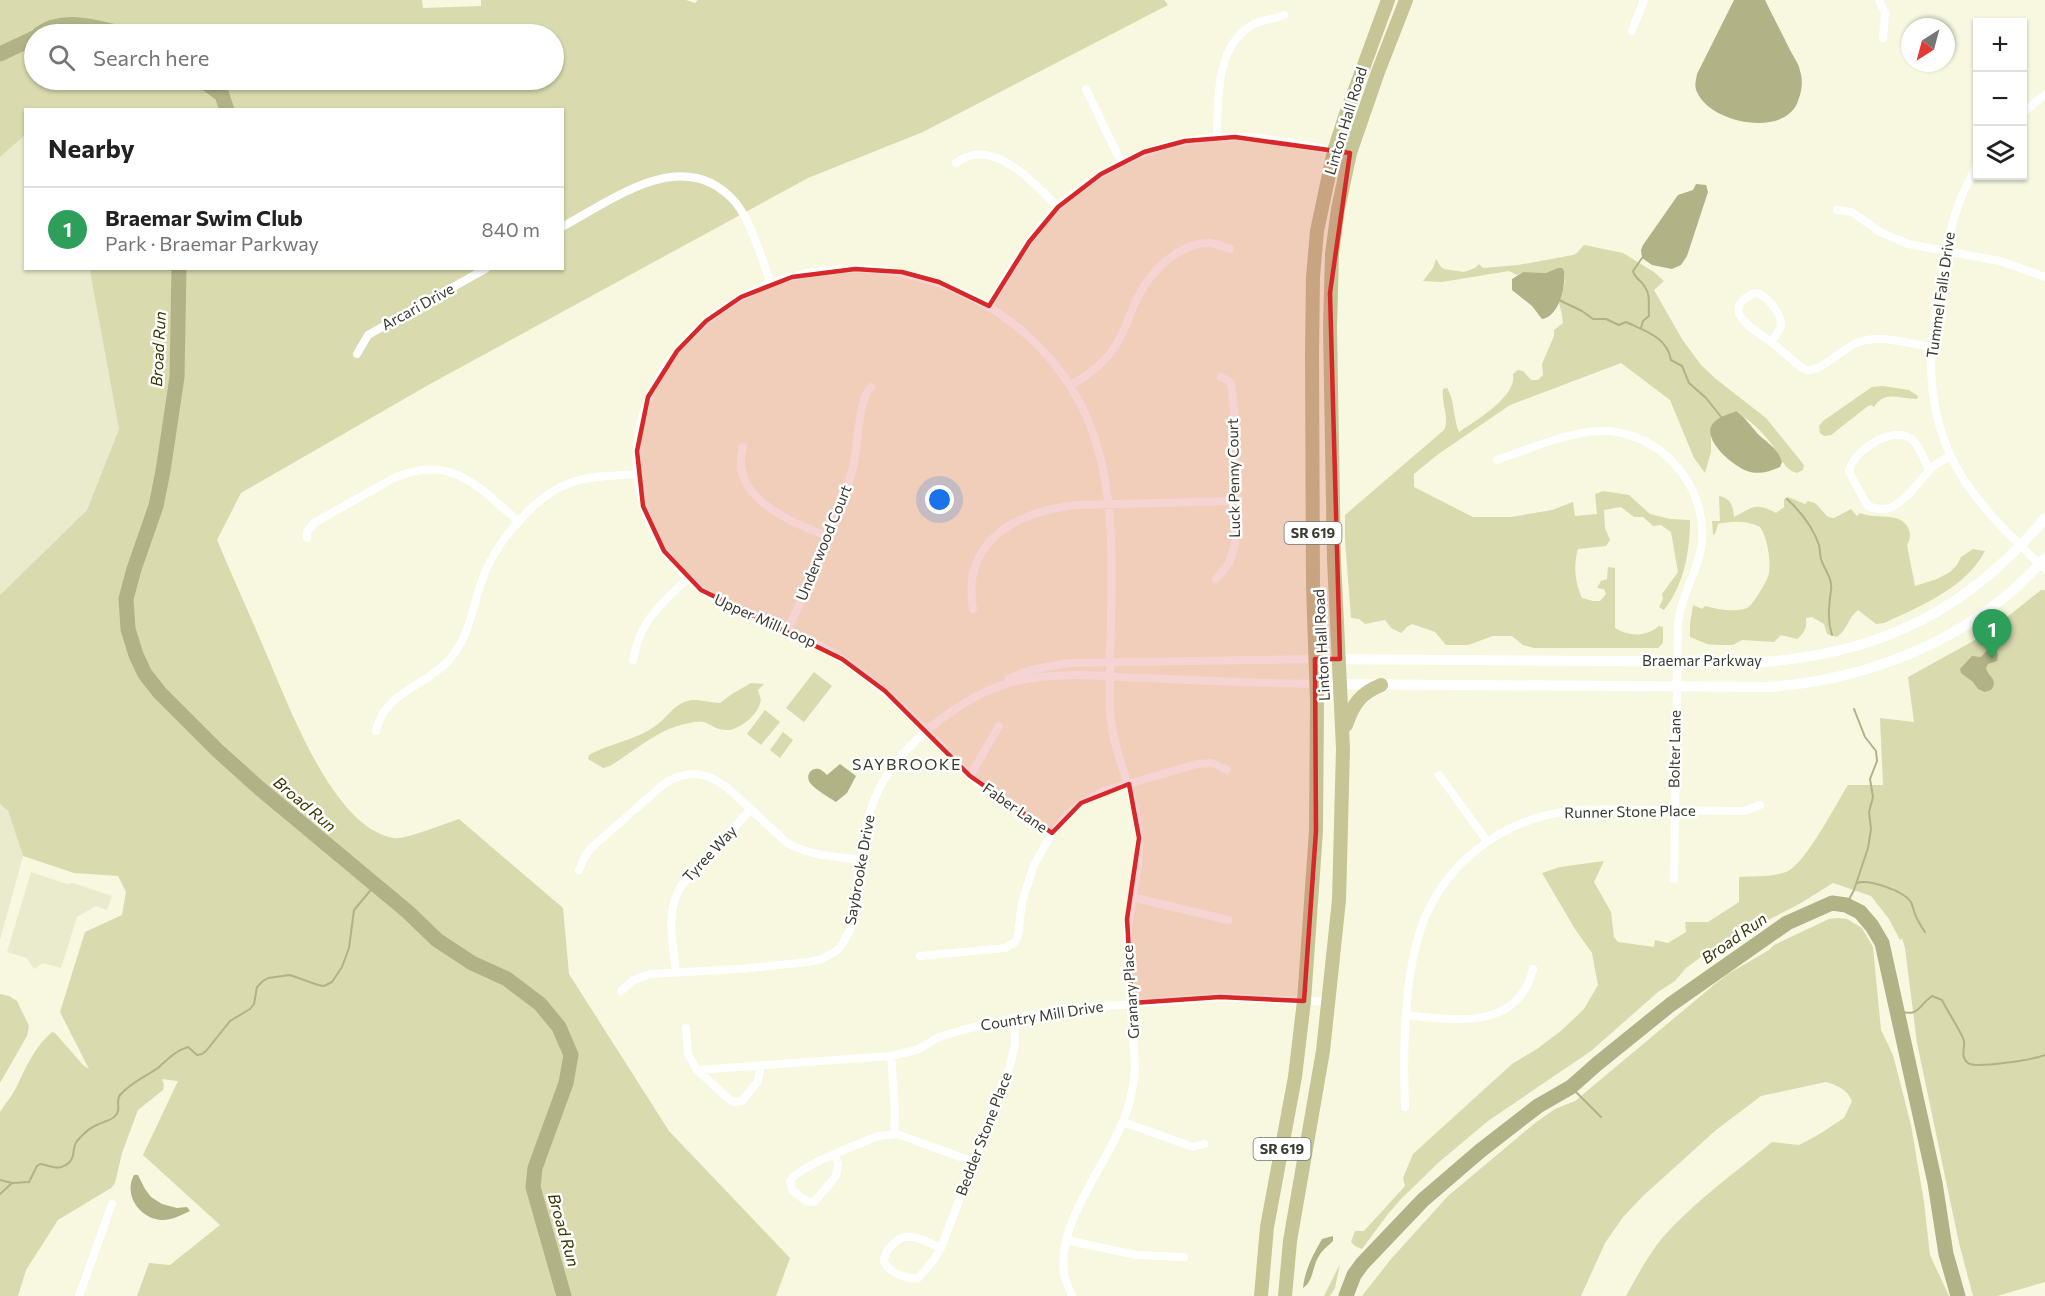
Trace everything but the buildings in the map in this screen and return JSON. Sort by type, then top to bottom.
[{"type":"main road","name":"Linton Hall Road","points":[[1261,1296],[1267,1227],[1295,1077],[1304,1001],[1316,831],[1313,277],[1317,231],[1334,151],[1388,0]]},
{"type":"main road","name":"Linton Hall Road","points":[[1285,1296],[1290,1241],[1323,1051],[1338,900],[1343,732],[1334,560],[1330,293],[1338,209],[1350,153],[1377,72],[1406,0]]},
{"type":"main road","points":[[1343,732],[1356,701],[1366,692],[1382,685]]},
{"type":"street","points":[[1632,31],[1644,0]]},
{"type":"street","points":[[1879,0],[1885,13],[1883,38]]},
{"type":"street","points":[[1216,137],[1219,86],[1230,51],[1237,40],[1253,25],[1284,15]]},
{"type":"street","points":[[1086,89],[1121,162]]},
{"type":"street","points":[[2027,109],[2045,95]]},
{"type":"street","points":[[989,306],[1029,242],[1058,207],[1082,186],[1121,162],[1164,146],[1216,137],[1258,138],[1350,153]]},
{"type":"street","points":[[956,163],[964,157],[979,153],[997,158],[1028,177],[1058,207]]},
{"type":"street","name":"Tummel Falls Drive","points":[[1973,172],[1957,205],[1946,250],[1932,347],[1934,401],[1943,437],[1965,483],[1994,520],[2043,564]]},
{"type":"street","points":[[564,226],[644,182],[663,177],[684,176],[705,180],[724,192],[737,205],[751,232],[771,283]]},
{"type":"street","points":[[1837,210],[1852,212],[1880,232],[1908,244],[2000,261],[2045,277]]},
{"type":"street","points":[[1070,386],[1093,371],[1113,350],[1146,283],[1167,261],[1199,243],[1219,244],[1230,249]]},
{"type":"street","name":"Upper Mill Loop","points":[[927,732],[885,691],[842,659],[788,629],[730,607],[701,590],[687,579],[664,551],[648,520],[640,494],[637,451],[642,416],[648,397],[661,372],[677,351],[706,321],[741,297],[771,283],[813,273],[855,269],[902,272],[939,282],[989,306],[1042,350],[1070,386],[1086,416],[1103,468],[1108,504],[1111,677]]},
{"type":"street","name":"Arcari Drive","points":[[357,354],[368,335],[483,270]]},
{"type":"street","points":[[1772,342],[1780,327],[1780,316],[1765,296],[1760,293],[1750,295],[1738,306],[1739,316],[1800,367],[1810,371],[1815,370],[1850,346],[1867,339],[1932,347]]},
{"type":"street","name":"Luck Penny Court","points":[[1216,579],[1229,563],[1235,545],[1236,501],[1231,385],[1229,381],[1221,377]]},
{"type":"street","name":"Underwood Court","points":[[788,629],[829,537],[849,482],[864,397],[871,387]]},
{"type":"street","name":"Bolter Lane","points":[[1497,460],[1570,436],[1601,431],[1618,432],[1656,447],[1675,463],[1695,494],[1702,540],[1695,569],[1679,610],[1676,662],[1674,879]]},
{"type":"street","points":[[1929,470],[1913,440],[1898,434],[1882,438],[1855,458],[1849,472],[1867,505],[1885,508],[1896,506],[1929,470],[1951,456]]},
{"type":"street","points":[[743,447],[742,468],[759,499],[791,522],[829,537]]},
{"type":"street","points":[[307,538],[314,522],[405,472],[430,468],[454,473],[474,482],[519,522]]},
{"type":"street","points":[[376,731],[381,716],[392,701],[442,667],[459,647],[471,621],[477,594],[487,567],[496,550],[545,495],[587,478],[637,474]]},
{"type":"street","points":[[973,609],[971,596],[973,573],[986,547],[1005,528],[1042,510],[1078,505],[1236,501]]},
{"type":"street","name":"Braemar Parkway","points":[[1315,659],[1763,662],[1832,653],[1884,637],[1923,620],[1949,605],[1976,586],[2021,546],[2045,518]]},
{"type":"street","name":"Braemar Parkway","points":[[1317,684],[1676,687],[1792,685],[1875,668],[1930,645],[1969,623],[2043,564]]},
{"type":"street","points":[[633,660],[638,639],[647,620],[687,579]]},
{"type":"street","name":"Saybrooke Drive","points":[[621,991],[640,976],[649,974],[741,969],[809,962],[833,953],[843,945],[850,930],[867,822],[879,789],[897,762],[927,732],[958,708],[1015,676],[1045,666],[1112,661],[1315,659]]},
{"type":"street","name":"Saybrooke Drive","points":[[994,688],[1043,676],[1068,675],[1317,684]]},
{"type":"street","name":"Granary Place","points":[[1072,1296],[1065,1279],[1066,1240],[1080,1206],[1123,1122],[1135,1070],[1127,919],[1138,861],[1139,838],[1129,784],[1113,733],[1110,711],[1111,677]]},
{"type":"street","points":[[970,776],[999,726]]},
{"type":"street","name":"Faber Lane","points":[[927,732],[970,776],[1052,833]]},
{"type":"street","points":[[920,956],[1011,946],[1018,936],[1020,910],[1027,884],[1042,848],[1064,818],[1081,803],[1104,791],[1204,763],[1212,763],[1227,770]]},
{"type":"street","points":[[579,870],[591,848],[665,783],[692,773],[722,782],[795,848],[861,860]]},
{"type":"street","points":[[1438,775],[1487,841]]},
{"type":"street","name":"Runner Stone Place","points":[[1405,1107],[1404,1051],[1415,950],[1427,913],[1444,884],[1461,864],[1487,841],[1527,820],[1565,811],[1745,811],[1760,805]]},
{"type":"street","name":"Tyree Way","points":[[676,972],[671,919],[672,903],[676,894],[751,809]]},
{"type":"street","points":[[1131,897],[1228,920]]},
{"type":"street","points":[[1407,1015],[1470,1020],[1493,1014],[1518,1000],[1530,981],[1533,969]]},
{"type":"street","name":"Country Mill Drive","points":[[697,1070],[891,1056],[918,1050],[939,1037],[1014,1018],[1080,1008],[1221,997],[1329,1002]]},
{"type":"street","name":"Bedder Stone Place","points":[[941,1248],[910,1236],[901,1236],[886,1252],[884,1262],[889,1269],[909,1279],[918,1278],[941,1248],[1013,1056],[1014,1018]]},
{"type":"street","points":[[686,1028],[688,1054],[697,1070],[729,1100],[738,1102],[758,1081],[761,1065]]},
{"type":"street","points":[[891,1056],[894,1134]]},
{"type":"street","points":[[1123,1122],[1193,1147],[1204,1144]]},
{"type":"street","points":[[834,1155],[838,1170],[836,1176],[817,1200],[806,1202],[792,1190],[790,1181],[798,1173],[834,1155],[878,1136],[894,1134],[974,1162]]},
{"type":"street","points":[[79,1296],[112,1204]]},
{"type":"street","points":[[1066,1240],[1136,1255],[1184,1257]]},
{"type":"highlighted area","points":[[1235,137],[1350,153],[1330,293],[1340,659],[1315,659],[1316,831],[1304,1001],[1220,997],[1132,1003],[1127,919],[1139,838],[1129,784],[1081,803],[1052,833],[970,776],[885,691],[842,659],[701,590],[664,551],[643,506],[637,451],[648,397],[677,351],[706,321],[741,297],[792,277],[855,269],[902,272],[939,282],[989,306],[1029,242],[1058,207],[1101,174],[1144,152],[1185,141]]},
{"type":"shaded area","points":[[0,0],[422,0],[423,8],[481,6],[481,0],[686,0],[695,3],[698,0],[1164,0],[1168,5],[923,132],[808,178],[430,384],[241,493],[217,540],[300,731],[332,789],[351,812],[372,830],[394,838],[416,834],[459,819],[563,908],[569,974],[669,1131],[790,1258],[776,1296],[137,1296],[149,1263],[170,1265],[220,1225],[143,1155],[178,1081],[162,1079],[163,1090],[138,1110],[122,1153],[115,1183],[111,1188],[58,1220],[26,1270],[18,1296],[0,1296],[0,1112],[36,1051],[52,1032],[89,1069],[60,1012],[85,932],[122,915],[126,892],[118,876],[74,873],[23,856],[8,811],[0,804],[0,595],[87,510],[119,429],[90,271],[564,270],[564,108],[24,108],[24,136],[0,157]]},
{"type":"shaded area","points":[[1734,0],[1765,0],[1798,66],[1802,81],[1799,98],[1792,111],[1781,119],[1766,123],[1732,119],[1705,103],[1696,90],[1697,74]]},
{"type":"shaded area","points":[[24,136],[24,270],[92,270],[119,429],[87,510],[0,595],[0,157]]},
{"type":"shaded area","points":[[1696,184],[1706,185],[1708,192],[1687,256],[1681,265],[1672,269],[1652,265],[1642,258],[1643,245],[1678,195],[1693,190]]},
{"type":"shaded area","points":[[1584,245],[1623,253],[1664,281],[1654,290],[1682,339],[1701,365],[1766,418],[1804,465],[1803,470],[1797,473],[1788,468],[1762,432],[1735,411],[1715,421],[1711,428],[1711,452],[1705,473],[1694,458],[1670,400],[1621,363],[1510,405],[1437,455],[1414,474],[1414,487],[1473,517],[1511,517],[1552,510],[1573,502],[1575,516],[1597,514],[1595,494],[1603,491],[1629,495],[1650,514],[1670,519],[1690,520],[1689,544],[1681,579],[1664,610],[1659,607],[1663,599],[1662,594],[1678,572],[1671,532],[1661,525],[1653,526],[1643,517],[1634,517],[1621,507],[1604,510],[1605,528],[1610,540],[1606,546],[1578,549],[1576,555],[1576,574],[1582,598],[1600,601],[1606,594],[1604,589],[1597,588],[1601,581],[1607,579],[1608,567],[1615,568],[1615,628],[1637,635],[1654,630],[1659,626],[1663,627],[1663,643],[1658,648],[1534,648],[1523,645],[1512,636],[1493,636],[1468,645],[1446,645],[1435,632],[1412,624],[1401,633],[1391,628],[1385,620],[1365,624],[1359,619],[1351,618],[1345,515],[1444,430],[1446,420],[1443,389],[1447,388],[1450,393],[1459,432],[1502,399],[1513,383],[1513,374],[1518,370],[1523,371],[1531,380],[1538,380],[1543,375],[1542,364],[1554,336],[1554,330],[1563,323],[1558,301],[1565,281],[1562,268],[1546,273],[1523,272],[1517,275],[1509,271],[1442,282],[1423,281],[1433,268],[1436,259],[1444,269],[1464,272],[1479,264],[1483,268],[1518,265],[1573,255]]},
{"type":"shaded area","points":[[1558,268],[1564,271],[1564,285],[1560,300],[1553,313],[1542,319],[1532,306],[1512,290],[1512,279],[1523,272],[1546,273]]},
{"type":"shaded area","points":[[1883,386],[1909,390],[1918,396],[1917,399],[1888,397],[1874,407],[1868,406],[1831,435],[1824,436],[1820,433],[1819,426],[1823,421],[1872,387]]},
{"type":"shaded area","points":[[1736,411],[1776,450],[1782,462],[1780,467],[1764,472],[1751,472],[1726,458],[1720,451],[1711,436],[1711,428],[1716,420]]},
{"type":"shaded area","points":[[1719,496],[1731,503],[1734,517],[1755,507],[1776,513],[1784,507],[1784,499],[1788,497],[1805,504],[1808,501],[1815,503],[1828,517],[1834,518],[1851,509],[1857,516],[1860,513],[1900,520],[1910,532],[1907,545],[1915,586],[1950,572],[1961,557],[1973,549],[1985,551],[1967,575],[1954,585],[1927,603],[1884,623],[1876,624],[1858,610],[1837,637],[1827,634],[1824,624],[1812,617],[1806,618],[1805,630],[1797,639],[1781,635],[1774,642],[1742,640],[1733,645],[1707,644],[1690,637],[1693,605],[1702,609],[1705,606],[1732,610],[1747,608],[1764,586],[1769,567],[1769,555],[1760,527],[1744,522],[1723,523],[1718,524],[1713,535],[1712,521],[1720,521]]},
{"type":"shaded area","points":[[2041,590],[2045,590],[2045,1282],[1997,1296],[1973,1296],[1959,1243],[1917,1043],[1902,938],[1900,940],[1889,919],[1871,896],[1833,883],[1801,903],[1722,944],[1686,968],[1675,981],[1658,992],[1591,1051],[1488,1121],[1438,1163],[1401,1199],[1362,1249],[1351,1242],[1355,1231],[1364,1231],[1405,1186],[1403,1178],[1413,1154],[1512,1064],[1562,1030],[1584,1009],[1598,985],[1592,953],[1542,873],[1560,867],[1604,861],[1594,882],[1611,912],[1614,937],[1618,942],[1654,947],[1655,940],[1668,943],[1686,932],[1685,922],[1708,922],[1739,902],[1739,877],[1774,875],[1794,867],[1811,846],[1848,785],[1883,785],[1880,718],[1914,722],[1908,677],[1986,634]]},
{"type":"shaded area","points":[[1989,648],[1995,649],[1998,655],[1997,661],[1988,664],[1986,668],[1994,683],[1991,690],[1985,692],[1978,689],[1961,673],[1960,669],[1972,656],[1981,657]]},
{"type":"shaded area","points":[[814,672],[832,686],[804,722],[786,708]]},
{"type":"shaded area","points":[[751,683],[764,684],[758,690],[761,701],[751,718],[736,728],[723,730],[704,722],[691,722],[659,734],[610,766],[603,768],[588,759],[589,755],[597,751],[650,729],[682,703],[695,700],[720,703]]},
{"type":"shaded area","points":[[765,710],[780,722],[761,745],[747,734]]},
{"type":"shaded area","points":[[783,732],[793,740],[780,758],[770,750]]},
{"type":"shaded area","points":[[840,764],[856,776],[847,793],[836,802],[813,786],[808,776],[812,770],[816,769],[827,775]]},
{"type":"shaded area","points":[[0,804],[8,811],[23,856],[0,940]]},
{"type":"shaded area","points":[[31,872],[112,896],[107,910],[96,906],[77,917],[61,968],[43,963],[34,969],[27,958],[7,952]]},
{"type":"shaded area","points":[[1829,919],[1847,919],[1862,928],[1873,947],[1881,1030],[1893,1055],[1911,1125],[1930,1255],[1949,1296],[1626,1296],[1663,1237],[1716,1187],[1772,1142],[1799,1145],[1844,1118],[1852,1101],[1850,1097],[1842,1088],[1826,1082],[1761,1096],[1716,1130],[1623,1217],[1605,1243],[1581,1296],[1362,1296],[1391,1259],[1448,1196],[1535,1123],[1555,1109],[1575,1101],[1728,974],[1774,945]]},
{"type":"shaded area","points":[[0,994],[17,1001],[29,1026],[27,1036],[0,1083]]},
{"type":"shaded area","points":[[134,1175],[138,1175],[151,1197],[162,1204],[177,1208],[187,1207],[190,1211],[166,1220],[154,1219],[147,1215],[141,1211],[132,1198],[131,1183]]},
{"type":"shaded area","points":[[1333,1236],[1333,1241],[1320,1254],[1307,1285],[1303,1288],[1308,1268],[1322,1239]]},
{"type":"shaded area","points":[[1340,1264],[1335,1288],[1330,1296],[1324,1296]]},
{"type":"waterway","name":"Broad Run","points":[[0,54],[24,43]]},
{"type":"waterway","name":"Broad Run","points":[[215,90],[222,95],[226,108]]},
{"type":"waterway","points":[[1641,328],[1643,321],[1649,316],[1649,297],[1647,290],[1633,271],[1642,258]]},
{"type":"waterway","name":"Broad Run","points":[[179,270],[177,377],[163,471],[156,506],[126,599],[128,629],[136,655],[145,674],[160,693],[258,787],[408,912],[437,940],[472,963],[507,979],[540,1004],[559,1027],[571,1055],[566,1083],[535,1168],[533,1187],[564,1296]]},
{"type":"waterway","points":[[1559,300],[1593,319],[1606,319],[1619,325],[1626,322],[1660,340],[1669,352],[1671,360],[1682,366],[1689,383],[1706,398],[1722,418]]},
{"type":"waterway","points":[[1787,499],[1806,520],[1819,545],[1821,559],[1831,582],[1829,618],[1832,635]]},
{"type":"waterway","points":[[1846,905],[1854,890],[1868,848],[1871,829],[1869,812],[1873,797],[1870,779],[1877,761],[1876,751],[1865,737],[1854,709]]},
{"type":"waterway","points":[[1857,883],[1878,884],[1907,898],[1925,932]]},
{"type":"waterway","points":[[0,1194],[12,1183],[29,1182],[40,1164],[59,1168],[66,1165],[73,1156],[75,1144],[81,1136],[117,1114],[118,1100],[124,1090],[183,1049],[188,1047],[197,1055],[206,1051],[230,1021],[250,1009],[254,1004],[257,987],[263,981],[268,978],[290,975],[318,985],[324,986],[332,982],[342,967],[349,948],[354,910],[375,885]]},
{"type":"waterway","name":"Broad Run","points":[[1346,1296],[1354,1275],[1362,1264],[1423,1200],[1480,1151],[1538,1106],[1571,1087],[1670,1005],[1787,923],[1832,903],[1846,905],[1860,912],[1882,943],[1935,1183],[1946,1254],[1958,1296]]},
{"type":"waterway","points":[[1897,1011],[1914,1012],[1932,996],[1942,1000],[1963,1038],[1964,1058],[1973,1065],[2006,1063],[2045,1055]]},
{"type":"waterway","points":[[1571,1087],[1601,1117]]},
{"type":"waterway","points":[[0,1180],[12,1183]]},
{"type":"place","name":"Braemar Swim Club","points":[[1992,659]]},
{"type":"district","name":"SAYBROOKE","points":[[907,764]]}]
